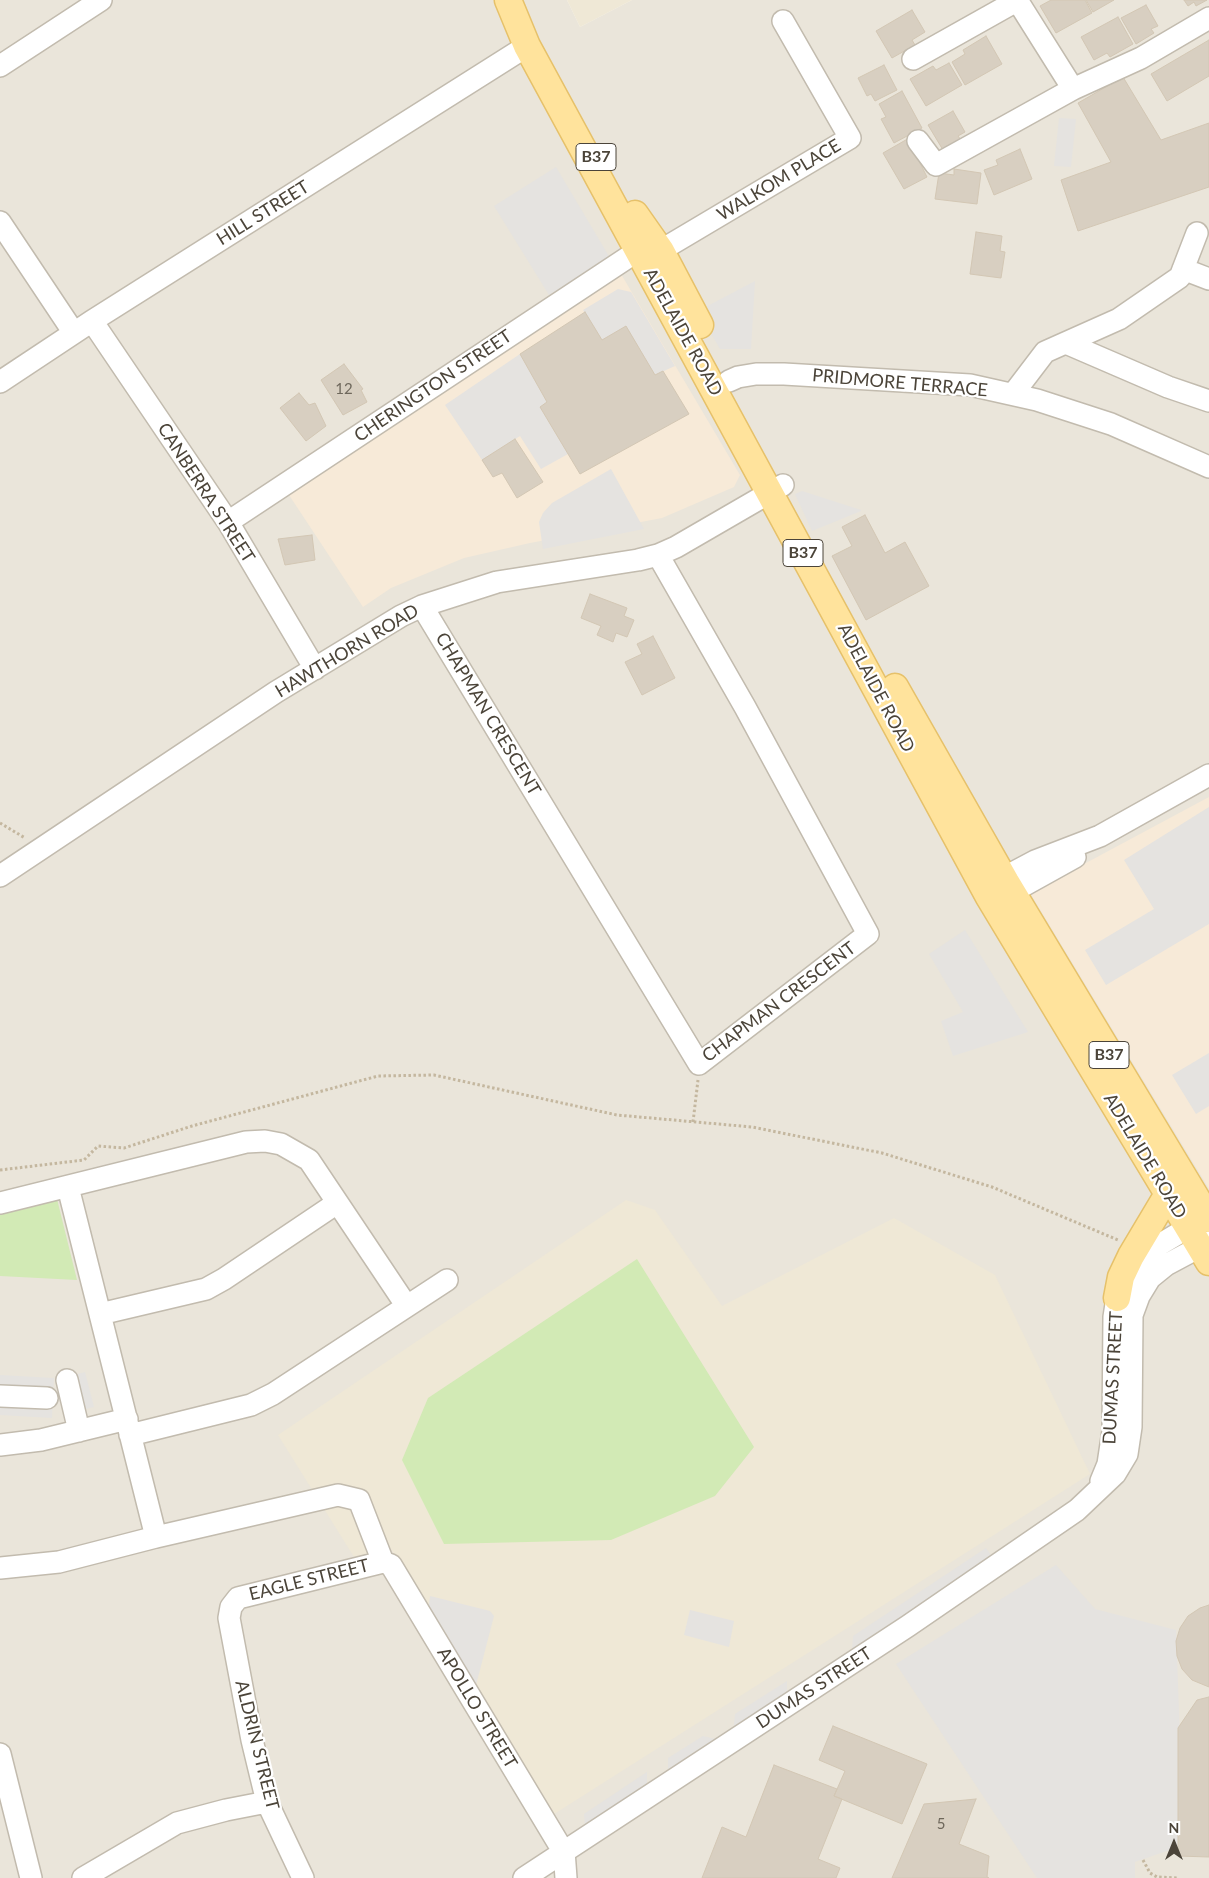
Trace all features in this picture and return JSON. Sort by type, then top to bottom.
[{"type":"main road","name":"ADELAIDE ROAD","points":[[508,0],[527,46],[559,104],[648,254],[729,381],[777,489]]},
{"type":"main road","name":"ADELAIDE ROAD","points":[[648,254],[1001,889],[1168,1194],[1204,1233]]},
{"type":"main road","name":"ADELAIDE ROAD","points":[[1001,889],[1204,1233]]},
{"type":"main road","points":[[1117,1298],[1120,1277],[1168,1194]]},
{"type":"street","points":[[0,66],[101,0]]},
{"type":"street","points":[[913,59],[1018,0],[1073,89]]},
{"type":"street","points":[[918,141],[936,165],[1073,89],[1141,58],[1209,18]]},
{"type":"street","name":"WALKOM PLACE","points":[[648,254],[850,138],[783,21]]},
{"type":"street","name":"HILL STREET","points":[[0,382],[92,321],[527,46]]},
{"type":"street","points":[[0,222],[74,333]]},
{"type":"street","points":[[1013,394],[1045,352],[1119,319],[1180,277],[1197,233]]},
{"type":"street","name":"CHERINGTON STREET","points":[[228,522],[648,254]]},
{"type":"street","points":[[1183,269],[1209,279]]},
{"type":"street","name":"CANBERRA STREET","points":[[92,321],[228,522],[315,669]]},
{"type":"street","points":[[1066,343],[1168,388],[1209,401]]},
{"type":"street","name":"PRIDMORE TERRACE","points":[[729,381],[738,377],[762,374],[910,380],[970,385],[1037,400],[1111,424],[1209,467]]},
{"type":"street","name":"HAWTHORN ROAD","points":[[0,876],[276,692],[401,616],[422,606],[496,582],[638,560],[658,555],[676,547],[777,489]]},
{"type":"street","name":"CHAPMAN CRESCENT","points":[[422,606],[700,1064],[868,934],[745,707],[658,555]]},
{"type":"street","points":[[1001,889],[1035,861],[1100,836],[1209,775]]},
{"type":"street","points":[[0,1203],[246,1142],[265,1141],[281,1144],[310,1160],[406,1305]]},
{"type":"street","points":[[0,1568],[59,1562],[156,1537],[68,1187]]},
{"type":"street","points":[[100,1314],[206,1289],[224,1279],[337,1203]]},
{"type":"street","name":"DUMAS STREET","points":[[1098,1491],[1108,1464],[1113,1431],[1114,1317],[1117,1298],[1129,1275],[1159,1245],[1204,1233]]},
{"type":"street","name":"DUMAS STREET","points":[[524,1878],[908,1626],[1077,1510],[1098,1491],[1115,1474],[1127,1454],[1131,1427],[1132,1315],[1139,1296],[1150,1278],[1204,1233]]},
{"type":"street","points":[[0,1445],[41,1440],[79,1431],[128,1427],[251,1405],[273,1394],[406,1305],[447,1280]]},
{"type":"street","points":[[67,1380],[79,1431]]},
{"type":"street","points":[[0,1396],[46,1398]]},
{"type":"street","name":"APOLLO STREET","points":[[156,1537],[338,1495],[350,1496],[359,1500],[387,1563],[564,1851]]},
{"type":"street","name":"EAGLE STREET","points":[[230,1607],[238,1598],[387,1563]]},
{"type":"street","name":"ALDRIN STREET","points":[[230,1607],[231,1628],[252,1740],[267,1802],[303,1878]]},
{"type":"street","points":[[0,1754],[31,1878]]},
{"type":"street","points":[[83,1878],[177,1823],[226,1810],[267,1802]]},
{"type":"street","points":[[564,1851],[566,1878]]},
{"type":"path","points":[[0,822],[19,832],[38,851]]},
{"type":"path","points":[[693,1122],[700,1064]]},
{"type":"path","points":[[0,1170],[84,1160],[98,1146],[124,1148],[192,1126],[378,1076],[434,1075],[618,1115],[752,1128],[882,1154],[992,1187],[1124,1243]]},
{"type":"path","points":[[1143,1860],[1150,1873],[1157,1877],[1177,1878]]},
{"type":"shaded area","points":[[0,0],[567,0],[580,27],[632,0],[1209,0],[1209,1878],[0,1878]]},
{"type":"shaded area","points":[[567,0],[632,0],[580,27]]},
{"type":"shaded area","points":[[1059,118],[1076,119],[1071,167],[1054,166]]},
{"type":"shaded area","points":[[556,167],[610,258],[549,295],[494,206]]},
{"type":"shaded area","points":[[621,274],[740,475],[734,487],[662,518],[530,543],[464,558],[391,588],[363,607],[287,492]]},
{"type":"shaded area","points":[[755,281],[751,349],[720,349],[698,311]]},
{"type":"shaded area","points":[[618,289],[631,292],[675,366],[655,375],[626,327],[602,340],[583,310]]},
{"type":"shaded area","points":[[520,354],[547,402],[540,407],[568,454],[541,469],[520,436],[482,460],[445,405]]},
{"type":"shaded area","points":[[611,469],[644,529],[543,549],[539,522],[543,513],[552,503]]},
{"type":"shaded area","points":[[802,491],[861,511],[812,531],[795,494]]},
{"type":"shaded area","points":[[1209,797],[1209,1189],[1030,893]]},
{"type":"shaded area","points":[[1209,807],[1209,924],[1106,985],[1085,950],[1154,909],[1124,860]]},
{"type":"shaded area","points":[[965,930],[1028,1032],[953,1056],[941,1021],[963,1012],[929,954]]},
{"type":"shaded area","points":[[1209,1053],[1209,1106],[1196,1114],[1172,1075]]},
{"type":"shaded area","points":[[626,1200],[655,1210],[722,1306],[894,1218],[995,1275],[1090,1474],[551,1816],[391,1549],[354,1557],[278,1435]]},
{"type":"shaded area","points":[[85,1372],[94,1407],[69,1413],[60,1379]]},
{"type":"shaded area","points":[[0,1375],[54,1378],[52,1418],[0,1415]]},
{"type":"shaded area","points":[[986,1548],[993,1558],[852,1651],[853,1636]]},
{"type":"shaded area","points":[[1056,1565],[1095,1609],[1176,1630],[1184,1845],[1135,1862],[1135,1878],[1037,1878],[896,1664]]},
{"type":"shaded area","points":[[430,1596],[490,1611],[494,1616],[475,1689],[428,1610]]},
{"type":"shaded area","points":[[690,1610],[734,1621],[729,1647],[684,1635]]},
{"type":"shaded area","points":[[787,1681],[787,1694],[733,1732],[735,1714]]},
{"type":"shaded area","points":[[703,1736],[720,1740],[668,1773],[668,1758]]},
{"type":"shaded area","points":[[647,1772],[647,1787],[585,1827],[584,1814]]},
{"type":"green space","points":[[57,1199],[77,1280],[0,1276],[0,1212]]},
{"type":"green space","points":[[637,1259],[754,1447],[715,1496],[611,1540],[444,1544],[402,1460],[428,1398]]},
{"type":"building","points":[[1051,0],[1085,0],[1092,13],[1056,33],[1040,6]]},
{"type":"building","points":[[1086,0],[1114,0],[1093,12]]},
{"type":"building","points":[[1184,0],[1207,0],[1196,6],[1194,2],[1188,6]]},
{"type":"building","points":[[1146,5],[1158,26],[1151,29],[1154,33],[1136,44],[1121,18]]},
{"type":"building","points":[[912,10],[925,32],[912,40],[915,45],[892,58],[876,31]]},
{"type":"building","points":[[1118,17],[1133,44],[1110,57],[1107,53],[1094,60],[1081,37]]},
{"type":"building","points":[[986,36],[1002,64],[965,85],[952,62],[965,54],[963,50]]},
{"type":"building","points":[[1209,40],[1209,76],[1167,101],[1151,74]]},
{"type":"building","points":[[949,63],[962,85],[926,106],[910,79],[933,66],[936,70]]},
{"type":"building","points":[[884,65],[897,90],[875,101],[871,94],[867,96],[858,78]]},
{"type":"building","points":[[1123,77],[1161,140],[1209,123],[1209,187],[1078,231],[1061,180],[1111,162],[1078,103]]},
{"type":"building","points":[[902,91],[922,128],[894,143],[881,119],[886,117],[879,104]]},
{"type":"building","points":[[953,111],[965,132],[958,136],[961,140],[943,150],[928,125]]},
{"type":"building","points":[[911,137],[924,161],[920,163],[927,177],[904,189],[883,153]]},
{"type":"building","points":[[1020,149],[1032,179],[994,195],[984,170],[998,165],[996,160]]},
{"type":"building","points":[[954,169],[981,173],[977,204],[935,199],[939,173],[954,175]]},
{"type":"building","points":[[976,232],[1002,236],[1000,251],[1005,252],[1001,278],[970,274]]},
{"type":"building","points":[[585,312],[602,340],[626,326],[655,375],[663,371],[689,414],[580,474],[540,407],[547,402],[520,354]]},
{"type":"building","points":[[344,364],[363,389],[361,390],[367,402],[343,415],[321,380]]},
{"type":"building","points":[[299,393],[309,405],[315,403],[326,426],[306,441],[280,408]]},
{"type":"building","points":[[515,439],[543,482],[517,498],[502,473],[493,477],[482,460]]},
{"type":"building","points":[[865,515],[885,553],[905,542],[929,586],[866,620],[832,556],[852,546],[842,527]]},
{"type":"building","points":[[312,535],[315,560],[285,565],[278,539]]},
{"type":"building","points":[[590,594],[627,608],[624,616],[634,620],[627,637],[616,633],[613,642],[597,635],[601,626],[581,618]]},
{"type":"building","points":[[653,636],[675,678],[642,695],[625,662],[642,654],[637,644]]},
{"type":"building","points":[[1209,1605],[1209,1687],[1192,1680],[1182,1669],[1177,1656],[1176,1641],[1180,1628],[1188,1616],[1200,1608]]},
{"type":"building","points":[[1209,1697],[1209,1857],[1178,1856],[1178,1728],[1197,1700]]},
{"type":"building","points":[[833,1726],[927,1764],[902,1824],[834,1796],[845,1771],[819,1760]]},
{"type":"building","points":[[774,1765],[837,1789],[834,1796],[842,1799],[818,1859],[840,1868],[836,1878],[702,1878],[722,1827],[746,1837]]},
{"type":"building","points":[[976,1799],[959,1844],[989,1856],[987,1877],[989,1878],[892,1878],[924,1804]]}]
